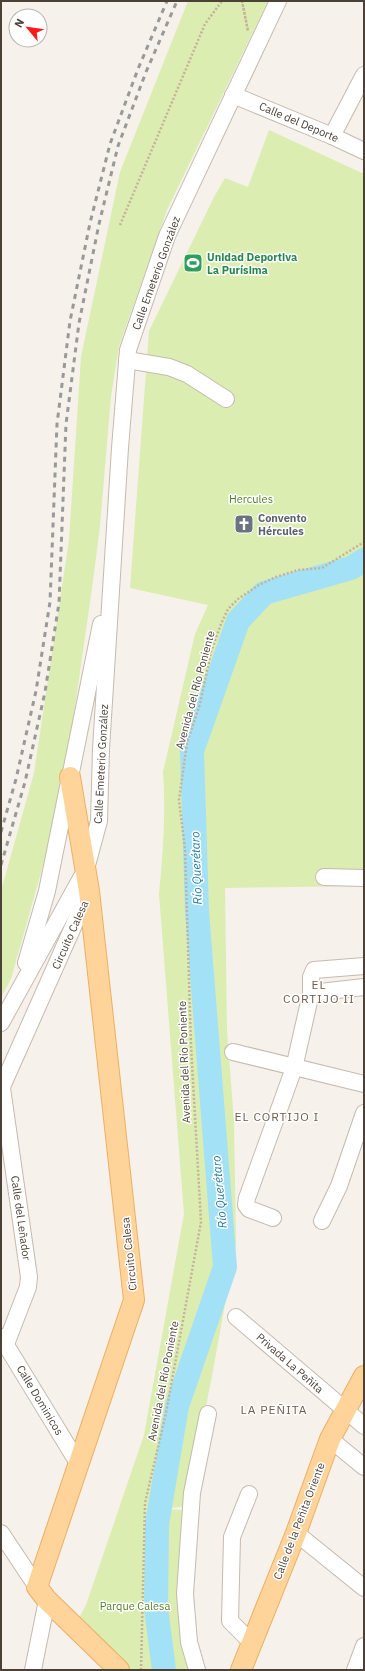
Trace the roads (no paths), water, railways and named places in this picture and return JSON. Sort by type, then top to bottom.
[{"type":"main road","name":"Circuito Calesa","points":[[42,1593],[78,1463],[134,1300],[89,891],[70,777]]},
{"type":"main road","name":"Calle de la Peñita Oriente","points":[[241,1670],[296,1533],[330,1439],[364,1376]]},
{"type":"main road","points":[[42,1593],[119,1670]]},
{"type":"street","name":"Calle Emeterio González","points":[[1,1023],[17,991],[86,869],[99,821],[101,749],[112,565],[128,350],[167,236],[278,1]]},
{"type":"street","points":[[332,136],[364,76]]},
{"type":"street","name":"Calle del Deporte","points":[[233,95],[332,136],[364,151]]},
{"type":"street","points":[[127,360],[169,367],[187,374],[226,399]]},
{"type":"street","name":"Calle Emeterio González","points":[[17,991],[47,892],[112,565]]},
{"type":"street","points":[[77,744],[92,740],[101,749]]},
{"type":"street","points":[[324,877],[364,878]]},
{"type":"street","name":"Circuito Calesa","points":[[1,1088],[89,891]]},
{"type":"street","points":[[273,1218],[249,1209],[246,1205],[247,1198],[294,1068],[311,993],[311,976],[314,970],[364,966]]},
{"type":"street","points":[[311,993],[364,987]]},
{"type":"street","points":[[233,1052],[364,1084]]},
{"type":"street","name":"Calle del Leñador","points":[[1,1088],[29,1277],[28,1287],[4,1341]]},
{"type":"street","points":[[322,1221],[339,1186],[364,1113]]},
{"type":"street","name":"Privada La Peñita","points":[[236,1316],[364,1426]]},
{"type":"street","name":"Calle Dominicos","points":[[4,1341],[78,1463]]},
{"type":"street","points":[[197,1670],[190,1642],[185,1594],[192,1493],[208,1414]]},
{"type":"street","points":[[330,1439],[364,1467]]},
{"type":"street","points":[[249,1494],[232,1537],[230,1621],[252,1643]]},
{"type":"street","points":[[1,1533],[42,1593]]},
{"type":"street","points":[[296,1533],[364,1588]]},
{"type":"street","name":"Circuito Calesa","points":[[33,1670],[42,1593]]},
{"type":"street","points":[[355,1670],[364,1646]]},
{"type":"waterway","name":"Río Querétaro","points":[[164,1670],[156,1608],[157,1524],[177,1406],[225,1267],[197,911],[192,751],[238,621],[264,593],[351,568],[364,560]]},
{"type":"railway","points":[[1,832],[16,779],[36,691],[50,602],[57,424],[70,321],[90,223],[110,144],[138,69],[167,1]]},
{"type":"railway","points":[[1,865],[25,782],[45,692],[59,603],[66,424],[79,323],[99,224],[118,146],[146,72],[177,1]]},
{"type":"place","name":"Unidad Deportiva La Purísima","points":[[193,263]]},
{"type":"place","name":"Convento Hércules","points":[[244,524]]},
{"type":"district","name":"EL CORTIJO II","points":[[319,991]]},
{"type":"district","name":"EL CORTIJO I","points":[[277,1116]]},
{"type":"district","name":"LA PEÑITA","points":[[274,1409]]},
{"type":"park label","name":"Hercules","points":[[251,499]]},
{"type":"park label","name":"Parque Calesa","points":[[135,1606]]}]
